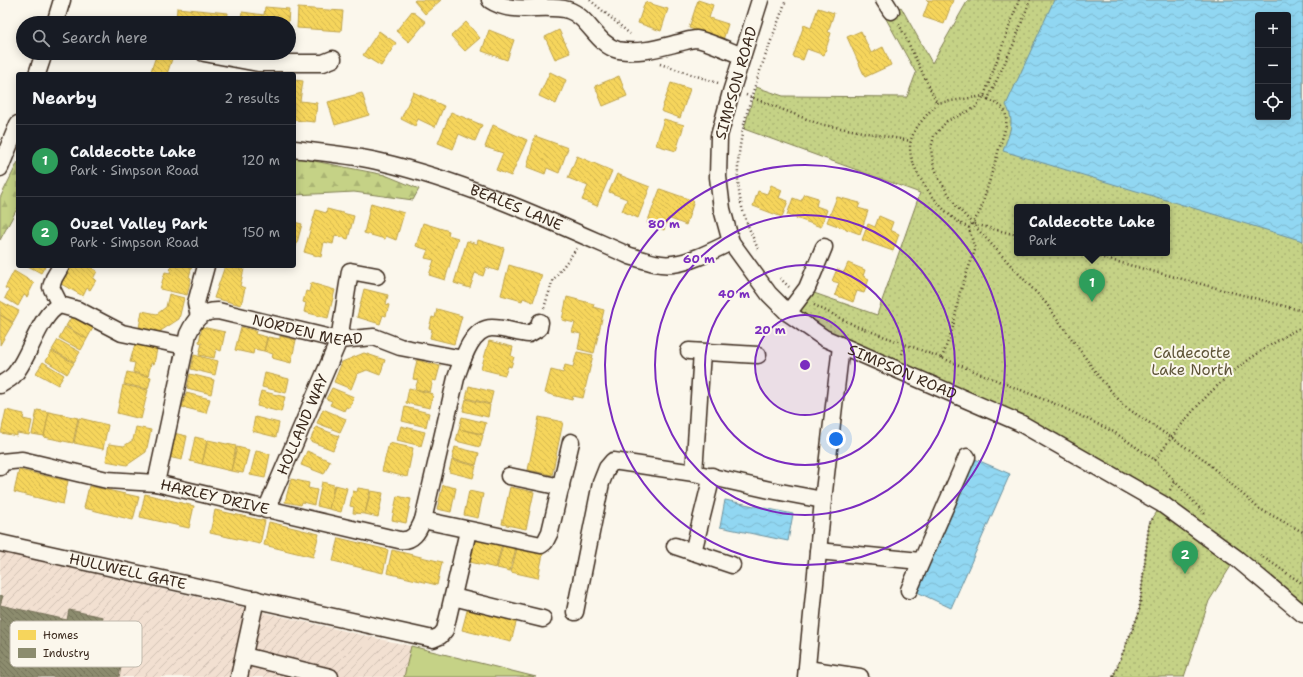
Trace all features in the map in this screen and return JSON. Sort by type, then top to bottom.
[{"type":"street","points":[[56,16],[62,0]]},
{"type":"street","points":[[490,0],[498,5],[518,9],[572,5],[605,43],[616,49],[642,51],[696,39],[742,56]]},
{"type":"street","name":"SIMPSON ROAD","points":[[760,0],[719,136],[718,177],[722,209],[732,242],[769,294],[788,313],[824,338],[1020,423],[1162,504],[1236,558],[1303,614]]},
{"type":"street","points":[[229,60],[258,68],[323,63],[333,59]]},
{"type":"street","points":[[38,72],[42,60]]},
{"type":"street","points":[[0,168],[16,129]]},
{"type":"street","name":"BEALES LANE","points":[[296,149],[380,162],[426,174],[506,203],[630,256],[652,263],[673,264],[703,255],[732,242]]},
{"type":"street","points":[[788,313],[807,288],[824,247]]},
{"type":"street","points":[[60,268],[54,278],[51,288],[60,305]]},
{"type":"street","points":[[156,483],[185,346],[192,325],[199,316],[196,303],[205,268]]},
{"type":"street","name":"HOLLAND WAY","points":[[266,510],[339,340],[350,271],[377,276]]},
{"type":"street","points":[[0,385],[16,373],[42,325],[53,309],[60,305],[78,310],[122,333],[185,346]]},
{"type":"street","name":"NORDEN MEAD","points":[[199,316],[207,312],[218,311],[339,340],[374,337],[400,347],[463,359]]},
{"type":"street","name":"HARLEY DRIVE","points":[[0,463],[22,460],[100,479],[156,483],[403,541],[415,535],[423,520],[456,378],[463,359],[475,336],[486,328],[530,334],[538,328],[540,322]]},
{"type":"street","points":[[842,346],[823,500],[806,673],[860,677]]},
{"type":"street","points":[[694,473],[696,352],[758,355]]},
{"type":"street","points":[[423,520],[468,531],[541,545],[549,537],[571,442]]},
{"type":"street","points":[[908,590],[967,457]]},
{"type":"street","points":[[575,612],[601,483],[607,468],[613,461],[712,476],[770,490],[823,500]]},
{"type":"street","points":[[509,476],[561,487]]},
{"type":"street","points":[[693,552],[712,476]]},
{"type":"street","name":"HULLWELL GATE","points":[[0,543],[433,639],[440,636],[445,630],[468,531]]},
{"type":"street","points":[[675,546],[732,565]]},
{"type":"street","points":[[818,551],[920,561]]},
{"type":"street","points":[[453,597],[543,619]]},
{"type":"street","points":[[239,677],[256,599]]},
{"type":"street","points":[[244,656],[330,677]]},
{"type":"path","points":[[759,251],[748,228],[739,191],[741,143],[752,98],[786,0]]},
{"type":"path","points":[[1019,0],[984,96],[975,108],[947,121],[934,136],[931,148],[933,163],[939,179],[957,207],[1045,302],[1100,378],[1124,406],[1172,436],[1202,458],[1258,508],[1303,532]]},
{"type":"path","points":[[988,98],[1014,42],[1030,0]]},
{"type":"path","points":[[888,6],[898,21],[937,102]]},
{"type":"path","points":[[942,358],[953,328],[960,292],[975,250],[969,228],[953,219],[933,198],[914,168],[911,141],[921,122],[937,102],[984,96],[1003,107],[1007,116],[1006,126],[997,151],[980,212],[969,228]]},
{"type":"path","points":[[752,98],[819,124],[911,141]]},
{"type":"path","points":[[973,224],[1014,234]]},
{"type":"path","points":[[540,322],[548,291],[553,280],[585,237]]},
{"type":"path","points":[[1095,256],[1303,311]]},
{"type":"path","points":[[776,274],[800,298],[856,326],[911,348],[942,358],[1074,412],[1114,432],[1155,460],[1206,515]]},
{"type":"path","points":[[1155,460],[1197,404],[1224,379],[1257,353],[1303,327]]},
{"type":"path","points":[[1113,677],[1139,613],[1149,524],[1174,482]]},
{"type":"path","points":[[1254,551],[1303,584]]},
{"type":"shaded area","points":[[0,552],[411,646],[404,677],[0,677]]},
{"type":"green space","name":"Caldecotte Lake North","points":[[968,0],[1303,0],[1303,614],[1236,558],[1209,601],[1184,677],[1113,677],[1139,613],[1149,524],[1162,504],[788,313],[807,288],[814,293],[877,315],[920,193],[744,129],[756,87],[783,96],[907,97],[916,73],[885,17],[901,7],[932,63]]},
{"type":"green space","points":[[296,157],[385,175],[419,189],[413,200],[354,192],[296,195]]},
{"type":"green space","points":[[16,166],[16,211],[0,240],[0,198]]},
{"type":"green space","points":[[411,646],[536,677],[404,677]]},
{"type":"water","points":[[1054,0],[1303,0],[1303,241],[1003,151],[1011,123],[1009,111],[1006,105]]},
{"type":"water","points":[[975,459],[1010,474],[951,608],[917,592]]},
{"type":"water","points":[[725,500],[793,514],[788,541],[720,527]]},
{"type":"building: Homes","points":[[441,0],[425,14],[414,1]]},
{"type":"building: Homes","points":[[698,0],[713,5],[709,18],[728,24],[723,40],[689,28]]},
{"type":"building: Homes","points":[[926,0],[953,0],[944,24],[923,17],[929,1]]},
{"type":"building: Homes","points":[[645,2],[668,9],[661,31],[638,23]]},
{"type":"building: Homes","points":[[265,7],[289,9],[288,16],[241,16],[242,12],[264,15]]},
{"type":"building: Homes","points":[[177,8],[228,13],[228,16],[176,16]]},
{"type":"building: Homes","points":[[298,8],[343,11],[341,31],[297,28]]},
{"type":"building: Homes","points":[[818,8],[834,13],[828,32],[831,33],[824,55],[807,49],[803,60],[793,57],[804,25],[811,28]]},
{"type":"building: Homes","points":[[412,11],[426,22],[409,42],[396,31]]},
{"type":"building: Homes","points":[[466,22],[480,38],[465,51],[451,36]]},
{"type":"building: Homes","points":[[489,30],[514,40],[507,60],[482,51]]},
{"type":"building: Homes","points":[[559,30],[570,53],[555,59],[545,37]]},
{"type":"building: Homes","points":[[379,31],[396,43],[381,66],[363,55]]},
{"type":"building: Homes","points":[[861,31],[871,53],[883,47],[891,65],[865,77],[847,37]]},
{"type":"building: Homes","points":[[155,60],[172,60],[168,72],[151,72]]},
{"type":"building: Homes","points":[[550,72],[566,80],[556,104],[539,96]]},
{"type":"building: Homes","points":[[619,76],[627,96],[603,106],[595,86]]},
{"type":"building: Homes","points":[[296,80],[303,81],[300,101],[317,103],[315,122],[296,120]]},
{"type":"building: Homes","points":[[671,83],[690,89],[680,118],[661,111]]},
{"type":"building: Homes","points":[[413,92],[444,106],[435,127],[418,119],[415,126],[401,119]]},
{"type":"building: Homes","points":[[362,93],[369,115],[335,125],[328,102]]},
{"type":"building: Homes","points":[[451,112],[482,125],[475,141],[459,134],[453,149],[438,143]]},
{"type":"building: Homes","points":[[664,119],[684,125],[676,151],[656,145]]},
{"type":"building: Homes","points":[[493,125],[527,140],[511,176],[496,170],[503,153],[485,147]]},
{"type":"building: Homes","points":[[535,136],[568,148],[559,173],[547,168],[545,174],[527,167]]},
{"type":"building: Homes","points":[[577,156],[612,171],[597,206],[582,200],[588,186],[568,178]]},
{"type":"building: Homes","points":[[617,174],[650,187],[638,218],[622,211],[627,199],[609,192]]},
{"type":"building: Homes","points":[[771,185],[782,190],[779,198],[788,201],[782,217],[753,206],[758,191],[767,194]]},
{"type":"building: Homes","points":[[660,189],[694,201],[686,225],[668,218],[664,230],[647,223]]},
{"type":"building: Homes","points":[[805,194],[818,198],[816,206],[827,210],[821,227],[787,215],[793,198],[801,201]]},
{"type":"building: Homes","points":[[837,197],[860,203],[858,208],[868,211],[860,234],[827,222]]},
{"type":"building: Homes","points":[[371,203],[404,213],[396,240],[386,236],[385,239],[364,233]]},
{"type":"building: Homes","points":[[327,209],[354,216],[348,239],[335,235],[333,244],[324,242],[321,257],[304,252],[316,210],[326,213]]},
{"type":"building: Homes","points":[[879,216],[893,222],[890,230],[899,234],[893,251],[862,240],[868,224],[875,227]]},
{"type":"building: Homes","points":[[296,222],[302,224],[296,246]]},
{"type":"building: Homes","points":[[423,223],[449,231],[448,235],[458,238],[445,280],[429,275],[434,260],[425,258],[428,250],[416,246]]},
{"type":"building: Homes","points":[[478,240],[504,248],[498,271],[486,267],[483,276],[475,273],[470,288],[454,283],[467,241],[477,244]]},
{"type":"building: Homes","points":[[848,263],[865,270],[863,276],[869,279],[864,293],[857,291],[853,302],[835,295],[839,283],[832,281],[837,269],[844,272]]},
{"type":"building: Homes","points":[[509,265],[542,275],[533,302],[523,298],[522,301],[501,295]]},
{"type":"building: Homes","points":[[32,268],[44,268],[41,273]]},
{"type":"building: Homes","points":[[70,268],[92,268],[97,271],[93,279],[96,280],[90,290],[87,288],[83,296],[61,284]]},
{"type":"building: Homes","points":[[171,268],[191,268],[187,295],[160,289],[165,272],[170,273]]},
{"type":"building: Homes","points":[[224,268],[244,269],[240,286],[245,288],[241,305],[214,298]]},
{"type":"building: Homes","points":[[14,271],[34,283],[27,297],[24,295],[18,306],[5,298],[9,290],[5,288]]},
{"type":"building: Homes","points":[[311,283],[335,290],[328,318],[304,312],[306,303],[303,302],[306,291],[309,292]]},
{"type":"building: Homes","points":[[364,289],[388,295],[386,304],[389,305],[386,316],[383,315],[380,324],[357,317]]},
{"type":"building: Homes","points":[[169,294],[184,298],[179,319],[159,332],[139,328],[142,311],[157,314],[166,307]]},
{"type":"building: Homes","points":[[567,297],[594,304],[593,307],[604,310],[594,353],[578,349],[581,334],[572,332],[575,323],[562,320]]},
{"type":"building: Homes","points":[[0,301],[19,311],[13,322],[0,315]]},
{"type":"building: Homes","points":[[437,309],[462,316],[454,344],[430,338],[432,329],[429,328],[432,317],[435,318]]},
{"type":"building: Homes","points":[[0,315],[13,323],[0,345]]},
{"type":"building: Homes","points":[[72,316],[93,328],[87,339],[66,326]]},
{"type":"building: Homes","points":[[65,327],[87,339],[81,350],[59,338]]},
{"type":"building: Homes","points":[[202,327],[225,332],[221,351],[216,349],[214,358],[199,355],[202,343],[199,342]]},
{"type":"building: Homes","points":[[241,327],[256,331],[255,334],[267,337],[264,351],[254,349],[253,354],[235,350]]},
{"type":"building: Homes","points":[[280,336],[296,340],[291,363],[272,358],[273,354],[264,351],[268,337],[280,339]]},
{"type":"building: Homes","points":[[58,340],[80,352],[74,362],[52,350]]},
{"type":"building: Homes","points":[[489,341],[513,347],[511,356],[514,357],[511,367],[508,366],[505,375],[481,369]]},
{"type":"building: Homes","points":[[135,344],[157,349],[154,364],[151,363],[148,376],[133,372],[135,363],[130,362]]},
{"type":"building: Homes","points":[[52,351],[74,363],[67,374],[46,361]]},
{"type":"building: Homes","points":[[577,352],[593,355],[583,398],[573,396],[572,400],[545,393],[551,370],[563,373],[565,365],[573,367]]},
{"type":"building: Homes","points":[[364,353],[385,360],[380,375],[367,370],[357,374],[351,389],[334,382],[342,362]]},
{"type":"building: Homes","points":[[194,355],[218,361],[215,375],[191,369]]},
{"type":"building: Homes","points":[[417,360],[440,366],[436,381],[433,380],[430,392],[415,389],[418,380],[413,379]]},
{"type":"building: Homes","points":[[43,362],[64,375],[58,385],[36,373]]},
{"type":"building: Homes","points":[[127,372],[151,377],[148,389],[124,384]]},
{"type":"building: Homes","points":[[265,373],[289,379],[286,393],[262,387]]},
{"type":"building: Homes","points":[[190,374],[214,380],[211,394],[187,388]]},
{"type":"building: Homes","points":[[123,385],[148,390],[141,419],[117,413]]},
{"type":"building: Homes","points":[[469,386],[493,392],[490,404],[466,398]]},
{"type":"building: Homes","points":[[332,388],[354,397],[350,408],[346,407],[344,411],[330,405],[332,401],[326,399]]},
{"type":"building: Homes","points":[[409,388],[433,394],[430,408],[406,403]]},
{"type":"building: Homes","points":[[261,391],[285,397],[281,412],[257,406]]},
{"type":"building: Homes","points":[[186,393],[210,399],[206,413],[182,407]]},
{"type":"building: Homes","points":[[466,399],[490,405],[488,417],[463,411]]},
{"type":"building: Homes","points":[[405,407],[429,413],[426,427],[402,421]]},
{"type":"building: Homes","points":[[323,409],[346,419],[340,432],[317,423]]},
{"type":"building: Homes","points":[[6,410],[24,414],[23,419],[32,421],[29,435],[17,433],[17,436],[1,433]]},
{"type":"building: Homes","points":[[37,410],[49,412],[44,436],[32,434]]},
{"type":"building: Homes","points":[[49,412],[78,418],[73,443],[44,437]]},
{"type":"building: Homes","points":[[255,417],[279,423],[276,437],[252,431]]},
{"type":"building: Homes","points":[[462,417],[486,423],[483,434],[459,429]]},
{"type":"building: Homes","points":[[539,417],[563,422],[552,475],[528,470]]},
{"type":"building: Homes","points":[[79,418],[108,425],[103,449],[74,443]]},
{"type":"building: Homes","points":[[401,426],[425,432],[421,446],[397,440]]},
{"type":"building: Homes","points":[[136,427],[151,430],[146,452],[127,465],[106,461],[109,444],[124,446],[133,440]]},
{"type":"building: Homes","points":[[316,427],[339,436],[333,450],[310,441]]},
{"type":"building: Homes","points":[[459,429],[483,435],[480,447],[456,441]]},
{"type":"building: Homes","points":[[173,433],[187,436],[182,460],[168,457]]},
{"type":"building: Homes","points":[[195,437],[207,440],[202,464],[190,461]]},
{"type":"building: Homes","points":[[208,440],[236,446],[231,471],[202,464]]},
{"type":"building: Homes","points":[[389,443],[413,448],[407,477],[382,471]]},
{"type":"building: Homes","points":[[237,447],[249,450],[243,473],[231,471]]},
{"type":"building: Homes","points":[[455,447],[479,453],[476,465],[452,459]]},
{"type":"building: Homes","points":[[256,451],[270,454],[265,478],[250,475]]},
{"type":"building: Homes","points":[[307,451],[330,461],[324,474],[301,465]]},
{"type":"building: Homes","points":[[452,460],[476,466],[473,478],[449,472]]},
{"type":"building: Homes","points":[[19,470],[68,481],[63,504],[14,492]]},
{"type":"building: Homes","points":[[291,479],[309,483],[308,488],[317,490],[314,505],[302,502],[301,505],[285,502]]},
{"type":"building: Homes","points":[[322,482],[334,485],[329,509],[317,506]]},
{"type":"building: Homes","points":[[335,485],[347,488],[341,512],[329,509]]},
{"type":"building: Homes","points":[[443,485],[456,488],[451,512],[437,509]]},
{"type":"building: Homes","points":[[89,486],[139,497],[133,520],[84,508]]},
{"type":"building: Homes","points":[[510,487],[534,492],[526,529],[502,524]]},
{"type":"building: Homes","points":[[358,488],[370,490],[365,514],[353,513],[354,507],[350,506],[353,491],[357,492]]},
{"type":"building: Homes","points":[[371,491],[383,493],[378,517],[365,514]]},
{"type":"building: Homes","points":[[469,491],[483,494],[478,518],[464,515]]},
{"type":"building: Homes","points":[[145,494],[194,506],[189,528],[140,517]]},
{"type":"building: Homes","points":[[397,496],[411,499],[406,523],[392,520]]},
{"type":"building: Homes","points":[[215,510],[265,521],[260,544],[210,533]]},
{"type":"building: Homes","points":[[269,522],[319,534],[313,557],[264,545]]},
{"type":"building: Homes","points":[[476,537],[502,544],[496,568],[470,562]]},
{"type":"building: Homes","points":[[339,538],[388,550],[383,573],[333,561]]},
{"type":"building: Homes","points":[[503,544],[516,548],[510,571],[497,568]]},
{"type":"building: Homes","points":[[517,548],[543,554],[538,578],[511,572]]},
{"type":"building: Homes","points":[[392,550],[442,562],[437,585],[387,573]]},
{"type":"building: Homes","points":[[468,607],[517,619],[511,642],[462,630]]},
{"type":"building: Industry","points":[[0,595],[3,596],[0,605]]},
{"type":"building: Industry","points":[[0,605],[67,620],[69,610],[103,617],[102,621],[10,621],[10,667],[121,667],[119,677],[0,677]]},
{"type":"place","name":"Caldecotte Lake","points":[[1092,302]]},
{"type":"place","name":"Ouzel Valley Park","points":[[1185,574]]}]
